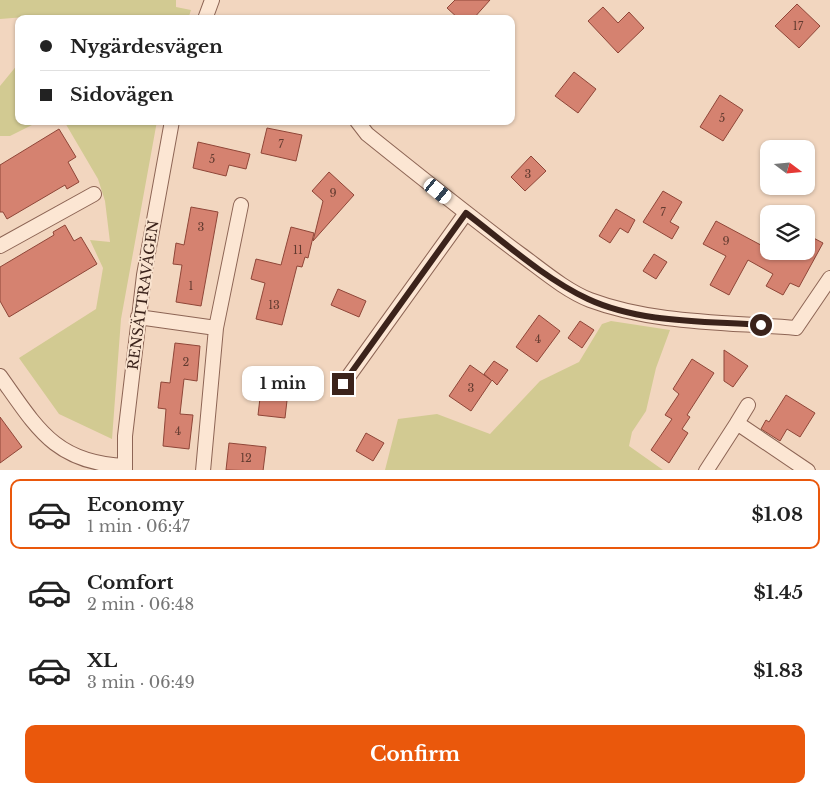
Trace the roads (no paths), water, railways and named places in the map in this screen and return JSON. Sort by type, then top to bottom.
[{"type":"street","points":[[207,15],[212,0]]},
{"type":"street","name":"RENSÄTTRAVÄGEN","points":[[125,468],[125,436],[138,317],[150,233],[171,125]]},
{"type":"street","points":[[360,125],[367,134],[466,213],[555,280],[588,299],[624,310],[655,316],[796,328],[830,278]]},
{"type":"street","points":[[0,246],[94,194]]},
{"type":"street","points":[[203,470],[216,328],[241,205]]},
{"type":"street","points":[[343,384],[466,213]]},
{"type":"street","points":[[138,317],[216,328]]},
{"type":"street","points":[[0,376],[34,424],[52,443],[84,460],[125,468]]},
{"type":"street","points":[[706,470],[748,404]]},
{"type":"street","points":[[737,423],[808,470]]}]
